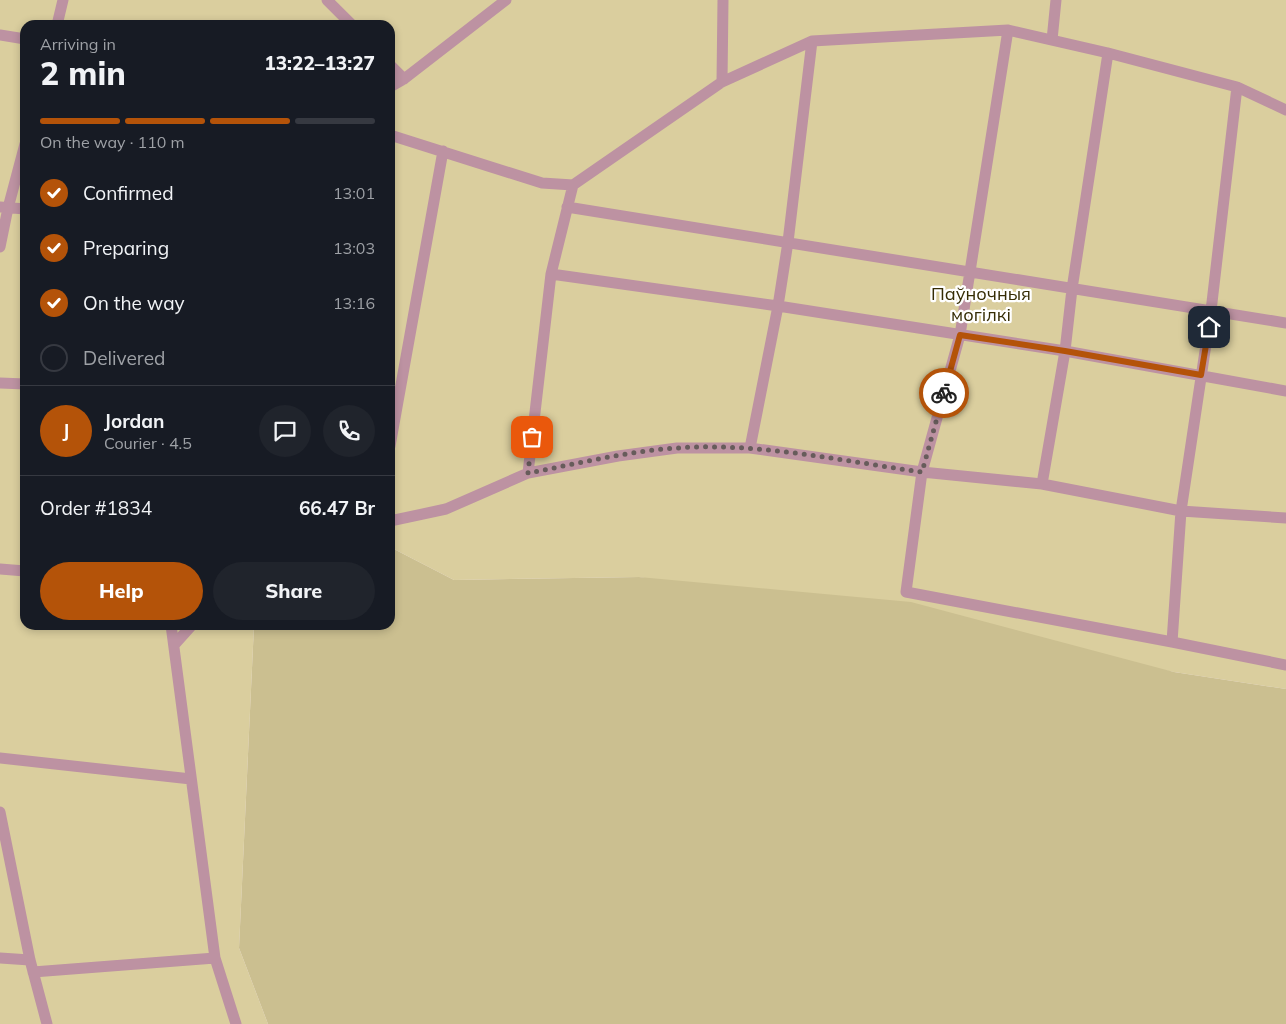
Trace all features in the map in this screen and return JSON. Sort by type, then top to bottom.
[{"type":"lane","points":[[58,20],[63,0]]},
{"type":"lane","points":[[327,0],[347,20]]},
{"type":"lane","points":[[395,84],[506,0]]},
{"type":"lane","points":[[722,82],[723,0]]},
{"type":"lane","points":[[1052,40],[1056,0]]},
{"type":"lane","points":[[1008,30],[960,335],[922,472],[906,592],[1286,665]]},
{"type":"lane","points":[[395,137],[542,183],[573,185],[722,82],[812,41],[1008,30],[1108,53],[1237,87],[1286,110]]},
{"type":"lane","points":[[0,35],[20,38]]},
{"type":"lane","points":[[750,448],[778,306],[788,242],[812,41]]},
{"type":"lane","points":[[1042,484],[1065,351],[1072,289],[1108,53]]},
{"type":"lane","points":[[395,70],[404,79]]},
{"type":"lane","points":[[1172,642],[1181,511],[1211,311],[1237,87]]},
{"type":"lane","points":[[395,418],[443,151]]},
{"type":"lane","points":[[0,247],[4,207],[20,159]]},
{"type":"lane","points":[[528,473],[551,274],[573,185]]},
{"type":"lane","points":[[4,207],[20,209]]},
{"type":"lane","points":[[567,207],[1286,323]]},
{"type":"lane","points":[[551,274],[778,306],[1065,351],[1286,390]]},
{"type":"lane","points":[[0,383],[20,384]]},
{"type":"lane","points":[[395,520],[446,509],[528,473],[618,456],[677,448],[750,448],[922,472],[1042,484],[1181,511],[1286,518]]},
{"type":"lane","points":[[0,569],[20,571]]},
{"type":"lane","points":[[172,630],[215,958],[236,1024]]},
{"type":"lane","points":[[174,645],[188,630]]},
{"type":"lane","points":[[0,758],[191,778]]},
{"type":"lane","points":[[0,812],[30,960],[47,1024]]},
{"type":"lane","points":[[0,958],[30,960]]},
{"type":"lane","points":[[33,972],[215,958]]},
{"type":"green space","name":"Паўночныя могілкі","points":[[0,0],[1286,0],[1286,689],[1174,672],[639,577],[454,580],[395,550],[395,20],[20,20],[20,630],[254,630],[239,948],[268,1024],[0,1024]]},
{"type":"shaded area","points":[[395,550],[454,580],[639,577],[911,602],[1174,672],[1286,689],[1286,1024],[268,1024],[239,948],[254,630],[395,630]]},
{"type":"way so far","points":[[532,437],[528,473],[618,456],[677,448],[750,448],[922,472],[944,393]]},
{"type":"route","points":[[944,393],[960,335],[1201,375],[1209,327]]}]
